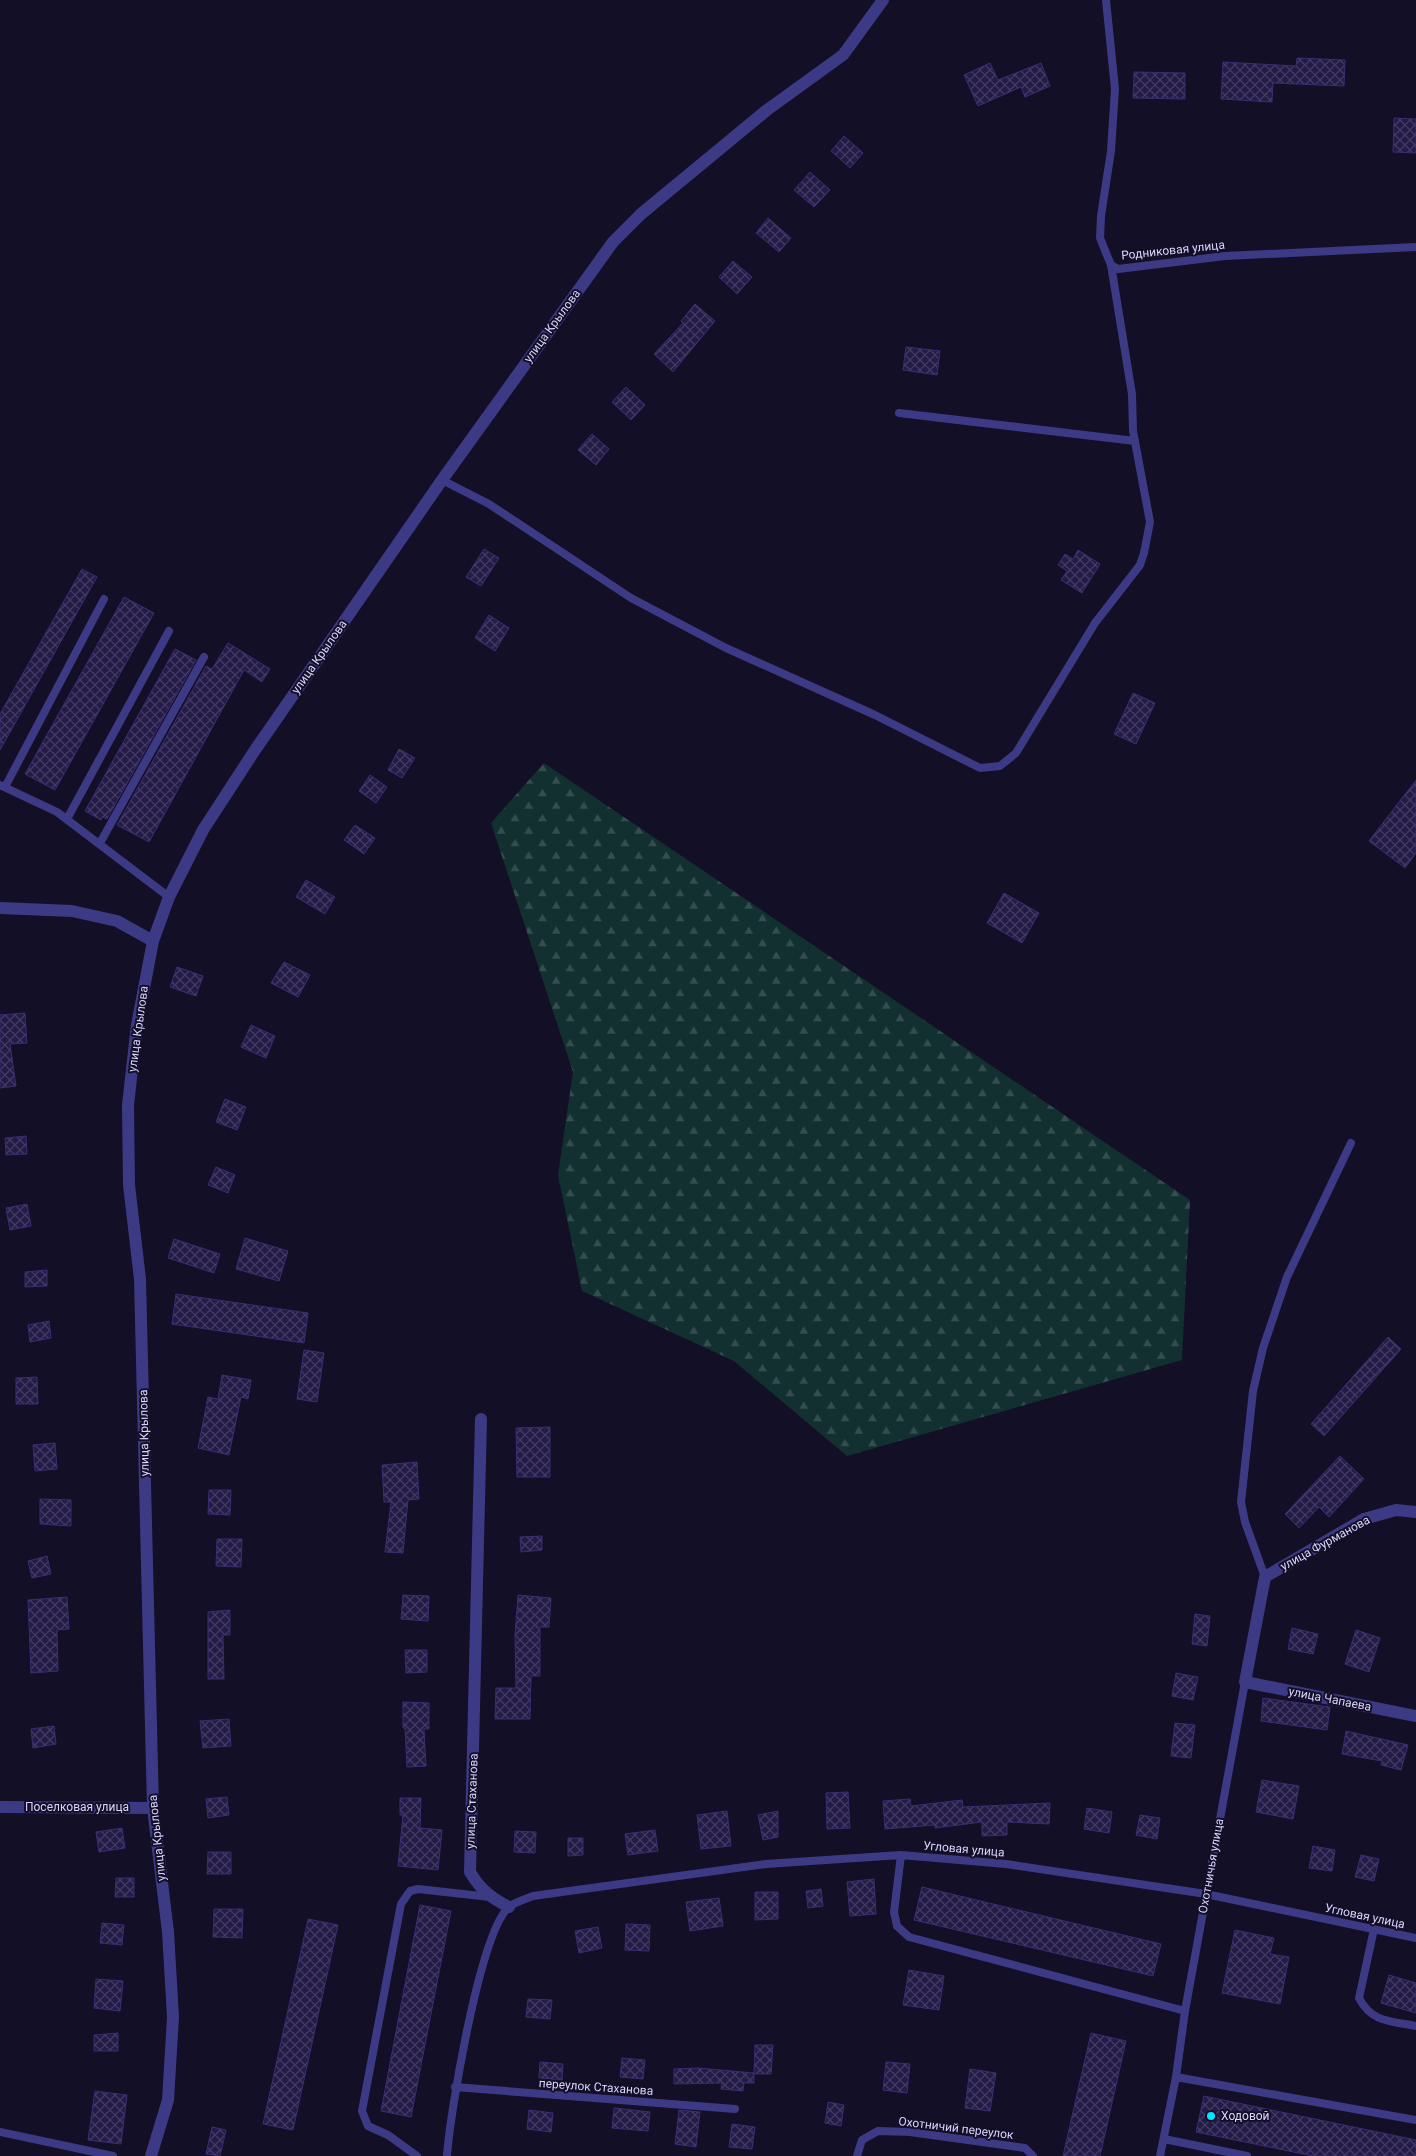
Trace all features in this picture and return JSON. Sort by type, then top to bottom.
[{"type":"street","name":"улица Крылова","points":[[151,2156],[168,2100],[173,2017],[168,1932],[153,1808],[140,1279],[129,1185],[128,1105],[137,1025],[153,941],[169,897],[203,830],[442,480],[613,242],[641,214],[768,110],[843,55],[883,0]]},
{"type":"street","points":[[0,908],[72,911],[117,921],[153,941]]},
{"type":"street","name":"улица Стаханова","points":[[481,1419],[470,1872],[479,1887],[490,1897],[509,1907]]},
{"type":"street","name":"улица Фурманова","points":[[1265,1577],[1364,1520],[1396,1510],[1416,1512]]},
{"type":"street","name":"Охотничья улица","points":[[1245,1682],[1265,1577]]},
{"type":"street","name":"улица Чапаева","points":[[1245,1682],[1416,1716]]},
{"type":"street","name":"Поселковая улица","points":[[0,1807],[153,1808]]},
{"type":"lane","name":"Родниковая улица","points":[[1106,0],[1115,89],[1111,151],[1101,216],[1100,238],[1111,265],[1118,269],[1225,256],[1416,247]]},
{"type":"lane","points":[[442,480],[489,504],[631,598],[726,648],[875,715],[980,768],[1000,766],[1016,753],[1095,623],[1140,565],[1144,553],[1150,522],[1135,441],[1132,394],[1111,265]]},
{"type":"lane","points":[[899,413],[1135,441]]},
{"type":"lane","points":[[104,599],[2,786],[57,812],[169,897]]},
{"type":"lane","points":[[67,819],[169,630]]},
{"type":"lane","points":[[100,843],[204,657]]},
{"type":"lane","points":[[1265,1577],[1245,1522],[1241,1502],[1253,1391],[1263,1348],[1287,1277],[1351,1143]]},
{"type":"lane","name":"Охотничья улица","points":[[1160,2156],[1176,2077],[1185,2011],[1245,1682]]},
{"type":"lane","points":[[901,1855],[894,1912],[897,1926],[909,1937],[1185,2011]]},
{"type":"lane","name":"Угловая улица","points":[[509,1907],[533,1896],[756,1866],[901,1855],[1006,1864],[1206,1894],[1416,1938]]},
{"type":"lane","points":[[417,2156],[388,2135],[368,2126],[362,2111],[401,1904],[410,1891],[418,1889],[490,1897]]},
{"type":"lane","points":[[447,2156],[455,2087],[489,1941],[509,1907]]},
{"type":"lane","points":[[1374,1929],[1359,1998],[1373,2017],[1416,2026]]},
{"type":"lane","points":[[1176,2077],[1416,2120]]},
{"type":"lane","name":"переулок Стаханова","points":[[455,2087],[736,2109]]},
{"type":"lane","name":"Охотничий переулок","points":[[857,2156],[862,2140],[878,2131],[910,2132],[1025,2148],[1033,2156]]},
{"type":"lane","points":[[0,2132],[113,2156]]},
{"type":"lane","points":[[1164,2139],[1247,2156]]},
{"type":"green space","points":[[544,763],[1190,1200],[1182,1360],[847,1456],[734,1361],[582,1291],[558,1175],[573,1072],[491,823]]},
{"type":"building","points":[[1297,58],[1345,60],[1344,86],[1273,83],[1272,102],[1221,99],[1223,62],[1296,66]]},
{"type":"building","points":[[990,63],[998,80],[1041,63],[1050,86],[1025,97],[1021,87],[978,106],[964,75]]},
{"type":"building","points":[[1134,72],[1185,73],[1185,99],[1133,98]]},
{"type":"building","points":[[1394,118],[1416,119],[1416,153],[1393,152]]},
{"type":"building","points":[[844,136],[863,153],[850,168],[831,151]]},
{"type":"building","points":[[810,172],[830,190],[814,207],[794,190]]},
{"type":"building","points":[[768,218],[791,238],[779,252],[756,233]]},
{"type":"building","points":[[733,261],[752,277],[737,294],[719,277]]},
{"type":"building","points":[[695,304],[715,321],[673,372],[654,354],[683,323],[681,321]]},
{"type":"building","points":[[906,347],[940,351],[937,375],[903,370]]},
{"type":"building","points":[[626,387],[645,405],[631,420],[612,402]]},
{"type":"building","points":[[592,434],[609,449],[596,465],[578,450]]},
{"type":"building","points":[[484,549],[499,558],[481,586],[466,577]]},
{"type":"building","points":[[1078,550],[1100,564],[1082,593],[1061,580],[1067,571],[1058,565],[1065,554],[1073,559]]},
{"type":"building","points":[[82,569],[97,577],[0,750],[0,714]]},
{"type":"building","points":[[124,597],[154,613],[55,790],[25,774]]},
{"type":"building","points":[[489,615],[509,628],[495,651],[475,638]]},
{"type":"building","points":[[228,643],[270,669],[262,682],[244,670],[149,842],[117,825],[206,666],[212,669]]},
{"type":"building","points":[[175,649],[196,660],[107,819],[102,817],[101,820],[85,811]]},
{"type":"building","points":[[1133,693],[1155,703],[1136,744],[1114,734]]},
{"type":"building","points":[[399,749],[415,758],[402,778],[388,770]]},
{"type":"building","points":[[370,775],[387,787],[376,803],[359,791]]},
{"type":"building","points":[[1416,780],[1416,853],[1405,868],[1369,841]]},
{"type":"building","points":[[355,825],[375,838],[364,854],[344,840]]},
{"type":"building","points":[[306,880],[335,897],[325,914],[296,897]]},
{"type":"building","points":[[1004,893],[1039,913],[1022,943],[987,923]]},
{"type":"building","points":[[284,962],[310,975],[298,997],[271,983]]},
{"type":"building","points":[[177,967],[203,976],[196,996],[170,987]]},
{"type":"building","points":[[25,1013],[27,1043],[10,1044],[16,1086],[0,1088],[0,1015]]},
{"type":"building","points":[[251,1025],[275,1036],[266,1058],[241,1047]]},
{"type":"building","points":[[225,1099],[246,1107],[237,1130],[216,1122]]},
{"type":"building","points":[[26,1136],[27,1154],[6,1155],[5,1138]]},
{"type":"building","points":[[216,1167],[235,1175],[228,1193],[208,1185]]},
{"type":"building","points":[[27,1204],[31,1226],[10,1230],[6,1208]]},
{"type":"building","points":[[245,1238],[288,1251],[279,1281],[236,1269]]},
{"type":"building","points":[[174,1239],[220,1254],[214,1273],[168,1258]]},
{"type":"building","points":[[47,1270],[47,1286],[25,1287],[25,1272]]},
{"type":"building","points":[[176,1294],[308,1313],[304,1343],[172,1324]]},
{"type":"building","points":[[49,1321],[51,1338],[30,1342],[28,1325]]},
{"type":"building","points":[[1388,1337],[1401,1349],[1324,1436],[1311,1424]]},
{"type":"building","points":[[304,1350],[324,1353],[317,1402],[297,1399]]},
{"type":"building","points":[[222,1375],[251,1380],[248,1399],[241,1397],[229,1455],[198,1448],[208,1397],[218,1399]]},
{"type":"building","points":[[37,1377],[38,1404],[16,1404],[16,1378]]},
{"type":"building","points":[[550,1427],[550,1477],[517,1477],[516,1428]]},
{"type":"building","points":[[55,1443],[57,1469],[35,1471],[33,1445]]},
{"type":"building","points":[[1340,1456],[1364,1479],[1329,1517],[1319,1507],[1299,1528],[1285,1514]]},
{"type":"building","points":[[417,1462],[419,1499],[408,1500],[403,1553],[385,1552],[391,1502],[384,1502],[382,1465]]},
{"type":"building","points":[[209,1490],[231,1490],[230,1515],[208,1514]]},
{"type":"building","points":[[40,1499],[71,1500],[71,1526],[40,1524]]},
{"type":"building","points":[[542,1536],[542,1550],[521,1552],[520,1537]]},
{"type":"building","points":[[217,1539],[242,1539],[241,1567],[216,1566]]},
{"type":"building","points":[[47,1556],[51,1574],[32,1578],[28,1561]]},
{"type":"building","points":[[403,1595],[429,1596],[428,1621],[401,1619]]},
{"type":"building","points":[[518,1595],[551,1598],[549,1627],[540,1627],[540,1676],[531,1676],[530,1719],[495,1719],[496,1688],[516,1688],[515,1635]]},
{"type":"building","points":[[67,1597],[69,1629],[57,1630],[58,1671],[31,1673],[28,1600]]},
{"type":"building","points":[[230,1610],[230,1635],[223,1635],[224,1679],[208,1679],[208,1612]]},
{"type":"building","points":[[1195,1614],[1210,1616],[1207,1646],[1192,1644]]},
{"type":"building","points":[[1292,1628],[1318,1634],[1313,1654],[1288,1649]]},
{"type":"building","points":[[1356,1630],[1380,1638],[1369,1672],[1345,1664]]},
{"type":"building","points":[[405,1650],[427,1650],[427,1672],[406,1673]]},
{"type":"building","points":[[1176,1673],[1198,1677],[1193,1700],[1172,1696]]},
{"type":"building","points":[[1263,1698],[1330,1707],[1327,1730],[1261,1721]]},
{"type":"building","points":[[403,1702],[429,1703],[429,1729],[424,1729],[426,1766],[407,1767],[405,1728],[403,1728]]},
{"type":"building","points":[[229,1719],[231,1746],[203,1748],[200,1721]]},
{"type":"building","points":[[1175,1723],[1195,1725],[1191,1758],[1171,1756]]},
{"type":"building","points":[[54,1726],[56,1744],[33,1748],[31,1729]]},
{"type":"building","points":[[1346,1731],[1408,1745],[1401,1770],[1381,1765],[1382,1761],[1342,1754]]},
{"type":"building","points":[[1262,1780],[1299,1786],[1293,1819],[1256,1812]]},
{"type":"building","points":[[848,1792],[850,1828],[827,1829],[826,1793]]},
{"type":"building","points":[[227,1797],[229,1815],[208,1818],[206,1799]]},
{"type":"building","points":[[400,1798],[421,1798],[420,1828],[442,1830],[438,1870],[398,1866],[403,1815],[400,1815]]},
{"type":"building","points":[[910,1799],[911,1806],[962,1800],[963,1807],[1050,1803],[1049,1824],[1007,1822],[1007,1835],[982,1836],[982,1822],[935,1828],[935,1825],[885,1829],[883,1801]]},
{"type":"building","points":[[1087,1808],[1112,1812],[1109,1833],[1084,1829]]},
{"type":"building","points":[[727,1811],[731,1846],[701,1849],[697,1815]]},
{"type":"building","points":[[778,1811],[778,1837],[763,1840],[758,1815]]},
{"type":"building","points":[[1140,1815],[1160,1818],[1157,1839],[1136,1835]]},
{"type":"building","points":[[122,1828],[125,1848],[99,1852],[96,1832]]},
{"type":"building","points":[[655,1830],[658,1851],[628,1855],[625,1834]]},
{"type":"building","points":[[515,1831],[536,1832],[535,1853],[514,1852]]},
{"type":"building","points":[[568,1838],[583,1838],[583,1855],[568,1856]]},
{"type":"building","points":[[1313,1846],[1335,1850],[1332,1871],[1309,1868]]},
{"type":"building","points":[[208,1852],[231,1852],[231,1874],[207,1874]]},
{"type":"building","points":[[1361,1855],[1379,1859],[1374,1881],[1355,1877]]},
{"type":"building","points":[[116,1878],[134,1878],[134,1897],[115,1897]]},
{"type":"building","points":[[874,1879],[876,1914],[850,1916],[847,1882]]},
{"type":"building","points":[[922,1887],[1161,1944],[1153,1976],[914,1920]]},
{"type":"building","points":[[821,1889],[823,1906],[808,1908],[806,1891]]},
{"type":"building","points":[[755,1892],[778,1892],[778,1919],[755,1920]]},
{"type":"building","points":[[719,1898],[723,1926],[690,1931],[686,1902]]},
{"type":"building","points":[[420,1905],[451,1911],[411,2117],[381,2111]]},
{"type":"building","points":[[214,1909],[243,1909],[242,1938],[213,1937]]},
{"type":"building","points":[[308,1919],[338,1925],[293,2130],[263,2124]]},
{"type":"building","points":[[102,1923],[124,1925],[122,1945],[100,1943]]},
{"type":"building","points":[[626,1924],[650,1925],[649,1951],[625,1950]]},
{"type":"building","points":[[598,1927],[602,1948],[579,1953],[575,1931]]},
{"type":"building","points":[[1235,1930],[1274,1938],[1270,1954],[1289,1957],[1280,2004],[1222,1993]]},
{"type":"building","points":[[909,1970],[944,1976],[939,2010],[903,2005]]},
{"type":"building","points":[[1389,1975],[1416,1983],[1416,2013],[1381,2003]]},
{"type":"building","points":[[96,1979],[123,1981],[120,2011],[94,2008]]},
{"type":"building","points":[[528,1999],[552,2000],[550,2019],[526,2017]]},
{"type":"building","points":[[118,2033],[118,2051],[94,2051],[94,2035]]},
{"type":"building","points":[[1091,2033],[1126,2041],[1100,2156],[1063,2156]]},
{"type":"building","points":[[755,2045],[773,2045],[771,2074],[754,2074]]},
{"type":"building","points":[[622,2058],[645,2060],[643,2079],[620,2077]]},
{"type":"building","points":[[540,2062],[563,2064],[562,2080],[539,2078]]},
{"type":"building","points":[[886,2062],[910,2064],[907,2093],[883,2090]]},
{"type":"building","points":[[698,2068],[754,2073],[754,2083],[744,2083],[743,2091],[721,2089],[722,2083],[674,2084],[674,2069]]},
{"type":"building","points":[[970,2069],[996,2073],[990,2111],[965,2108]]},
{"type":"building","points":[[95,2091],[127,2095],[121,2144],[88,2140]]},
{"type":"building","points":[[1204,2096],[1416,2140],[1416,2156],[1313,2156],[1196,2132]]},
{"type":"building","points":[[828,2102],[844,2105],[841,2126],[825,2123]]},
{"type":"building","points":[[614,2108],[650,2112],[648,2131],[612,2128]]},
{"type":"building","points":[[529,2110],[553,2113],[551,2132],[527,2129]]},
{"type":"building","points":[[679,2110],[700,2112],[696,2147],[675,2144]]},
{"type":"building","points":[[732,2124],[755,2127],[752,2149],[729,2147]]},
{"type":"building","points":[[212,2127],[226,2130],[220,2156],[206,2154]]},
{"type":"place","name":"Ходовой","points":[[1211,2116]]}]
